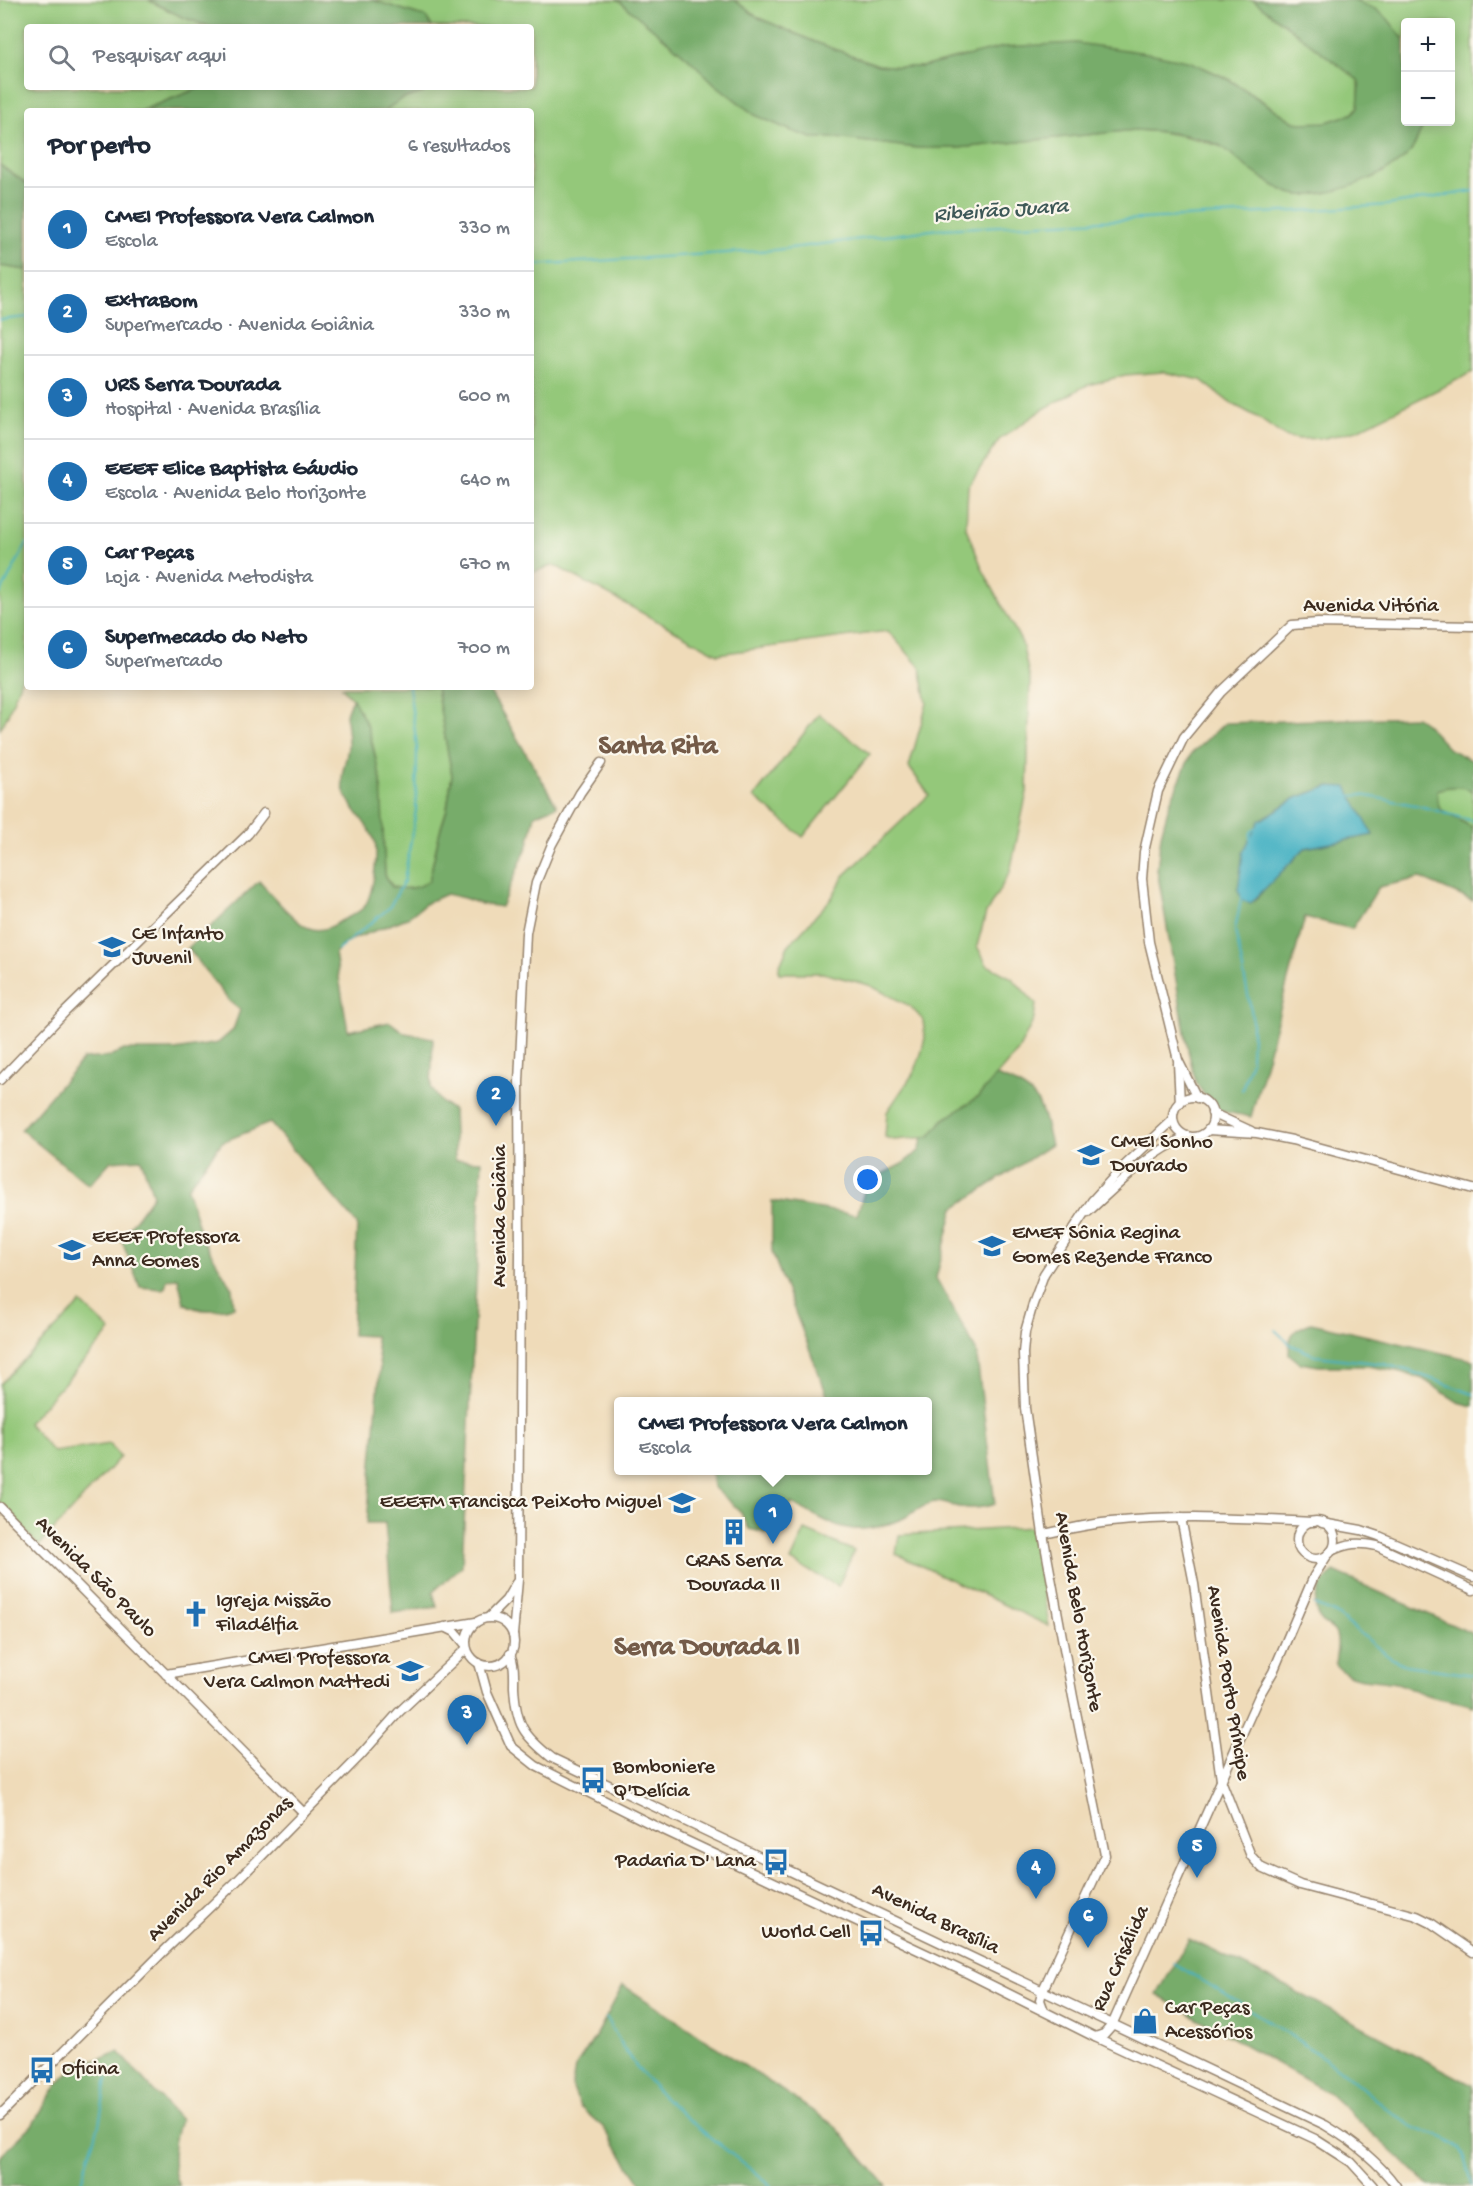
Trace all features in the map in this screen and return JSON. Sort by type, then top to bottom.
[{"type":"street","name":"Avenida Vitória","points":[[1180,1102],[1178,1060],[1149,942],[1142,879],[1144,852],[1158,791],[1184,737],[1221,692],[1292,625],[1318,623],[1473,626]]},
{"type":"street","name":"Avenida Goiânia","points":[[513,1635],[518,1580],[519,1082],[526,933],[537,883],[552,844],[580,793],[601,762]]},
{"type":"street","points":[[0,1080],[65,1012],[248,834],[264,813]]},
{"type":"street","name":"Avenida Vitória","points":[[1178,1060],[1197,1098]]},
{"type":"street","points":[[1188,1098],[1197,1098],[1207,1104],[1212,1113],[1212,1122],[1208,1130],[1199,1136],[1188,1136],[1178,1131],[1173,1120],[1174,1111],[1180,1102],[1188,1098]]},
{"type":"street","points":[[1212,1113],[1257,1133]]},
{"type":"street","name":"Avenida Belo Horizonte","points":[[1042,1992],[1105,1854],[1043,1534],[1025,1408],[1023,1353],[1025,1332],[1044,1274],[1081,1218],[1103,1188],[1173,1120]]},
{"type":"street","points":[[1208,1130],[1257,1133],[1325,1148],[1473,1189]]},
{"type":"street","name":"Avenida Belo Horizonte","points":[[1081,1218],[1143,1161],[1160,1149],[1188,1136]]},
{"type":"street","name":"Avenida São Paulo","points":[[0,1507],[304,1813]]},
{"type":"street","points":[[1043,1534],[1108,1522],[1181,1518],[1318,1522],[1361,1530],[1379,1536],[1473,1577]]},
{"type":"street","name":"Avenida Porto Príncipe","points":[[1181,1518],[1194,1584],[1221,1780],[1251,1856],[1262,1868],[1315,1890],[1417,1916],[1473,1952]]},
{"type":"street","points":[[1330,1553],[1335,1542],[1333,1532],[1318,1522],[1308,1524],[1300,1530],[1297,1539],[1299,1549],[1310,1558],[1319,1559],[1330,1553],[1347,1543],[1359,1542],[1377,1546],[1473,1590]]},
{"type":"street","name":"Rua Crisálida","points":[[1095,2037],[1104,2034],[1112,2025],[1259,1696],[1273,1672],[1314,1576],[1330,1553]]},
{"type":"street","points":[[165,1674],[476,1622],[489,1617],[506,1600],[518,1580]]},
{"type":"street","points":[[444,1627],[455,1632],[469,1655],[478,1663],[485,1666],[500,1664],[510,1654],[514,1641],[513,1635],[504,1622],[489,1617]]},
{"type":"street","points":[[466,1647],[467,1632],[476,1622]]},
{"type":"street","name":"Avenida Rio Amazonas","points":[[0,2115],[304,1813],[399,1712],[466,1647]]},
{"type":"street","name":"Avenida Brasília","points":[[510,1654],[514,1663],[520,1724],[524,1733],[534,1744],[552,1758],[1042,1992],[1325,2124],[1362,2150],[1396,2186]]},
{"type":"street","name":"Avenida Brasília","points":[[478,1663],[487,1692],[511,1746],[536,1766],[1095,2037],[1315,2139],[1351,2162],[1373,2186]]},
{"type":"street","points":[[778,1884],[788,1875],[800,1876]]},
{"type":"street","points":[[879,1932],[896,1933],[903,1925]]},
{"type":"street","points":[[901,1942],[906,1934],[920,1932]]},
{"type":"street","points":[[1042,1992],[1040,2001],[1044,2011]]},
{"type":"green space","points":[[0,0],[148,0],[182,17],[202,24],[24,24],[24,90],[194,90],[148,108],[24,108],[24,182],[0,165]]},
{"type":"green space","points":[[148,0],[372,0],[426,17],[430,24],[202,24],[182,17]]},
{"type":"green space","points":[[372,0],[618,0],[687,57],[715,84],[755,115],[812,138],[836,138],[918,148],[958,148],[1135,130],[1180,135],[1222,147],[1411,152],[1422,126],[1455,126],[1455,18],[1401,18],[1401,36],[1382,16],[1353,0],[1473,0],[1473,372],[1357,430],[1325,438],[1299,439],[1284,436],[1257,417],[1229,402],[1201,380],[1163,372],[1125,375],[1085,386],[1042,410],[999,440],[968,486],[966,528],[983,570],[1022,643],[1030,680],[1027,792],[1010,872],[986,913],[977,946],[987,965],[1012,978],[1036,1004],[1034,1019],[1018,1051],[978,1097],[942,1121],[929,1137],[894,1140],[885,1137],[887,1112],[915,1071],[921,1054],[925,1038],[923,1020],[910,1006],[869,985],[823,973],[779,973],[779,967],[788,946],[831,899],[844,876],[929,795],[909,767],[927,703],[920,667],[888,631],[718,654],[554,565],[534,572],[534,108],[388,108],[399,100],[426,90],[534,90],[534,24],[430,24],[426,17]]},
{"type":"green space","points":[[618,0],[734,0],[759,18],[878,65],[922,67],[1003,47],[1076,43],[1154,54],[1191,62],[1228,79],[1294,122],[1327,122],[1352,114],[1358,107],[1360,84],[1358,80],[1253,0],[1353,0],[1375,9],[1388,19],[1401,36],[1401,126],[1422,126],[1411,151],[1402,160],[1374,177],[1322,194],[1293,194],[1250,170],[1221,146],[1168,132],[1135,130],[958,148],[918,148],[836,138],[812,138],[755,115],[715,84],[687,57]]},
{"type":"green space","points":[[734,0],[1253,0],[1358,80],[1358,108],[1354,113],[1338,120],[1318,123],[1294,122],[1229,79],[1191,62],[964,56],[922,67],[878,65],[759,18]]},
{"type":"green space","points":[[194,90],[425,90],[400,100],[388,108],[148,108]]},
{"type":"green space","points":[[0,165],[24,182],[24,270],[0,266]]},
{"type":"green space","points":[[0,266],[24,270],[24,672],[0,729]]},
{"type":"green space","points":[[344,690],[437,690],[452,775],[447,809],[429,881],[420,886],[407,889],[393,887],[385,875],[376,759],[368,729]]},
{"type":"green space","points":[[437,690],[489,690],[557,806],[535,815],[528,845],[501,907],[446,894],[428,902],[407,918],[346,942],[335,953],[348,1031],[390,1022],[405,1033],[433,1038],[431,1088],[442,1103],[453,1110],[455,1160],[482,1161],[462,1566],[433,1592],[437,1607],[393,1613],[385,1523],[367,1523],[380,1367],[375,1336],[352,1335],[357,1224],[270,1123],[222,1142],[187,1188],[202,1238],[232,1288],[234,1307],[202,1310],[184,1303],[178,1278],[167,1279],[165,1288],[162,1289],[140,1287],[121,1239],[153,1195],[141,1159],[111,1161],[89,1185],[21,1130],[83,1059],[110,1057],[124,1050],[175,1050],[218,1043],[233,1030],[240,1010],[229,1001],[188,948],[259,881],[290,914],[313,929],[332,926],[355,914],[367,903],[375,866],[375,842],[350,804],[342,784],[348,748],[346,715],[353,699],[368,727],[381,780],[385,875],[392,887],[407,889],[429,881],[447,809],[452,775]]},
{"type":"green space","points":[[819,714],[870,754],[803,837],[754,797]]},
{"type":"green space","points":[[1416,717],[1425,723],[1449,749],[1473,761],[1473,791],[1460,787],[1437,790],[1437,800],[1440,809],[1473,828],[1473,901],[1420,878],[1379,887],[1352,929],[1305,917],[1251,1117],[1215,1110],[1196,1083],[1188,1050],[1157,869],[1161,835],[1169,805],[1191,754],[1225,723]],"holes":[[[1330,786],[1373,835],[1305,848],[1255,901],[1259,821],[1296,798]]]},
{"type":"green space","points":[[1448,786],[1467,787],[1473,791],[1473,828],[1440,809],[1437,790]]},
{"type":"green space","points":[[996,1076],[1022,1087],[1030,1093],[1041,1108],[1051,1145],[954,1208],[936,1278],[976,1350],[995,1504],[968,1508],[939,1502],[932,1503],[887,1525],[858,1529],[846,1528],[821,1519],[792,1503],[776,1535],[749,1529],[740,1511],[713,1487],[712,1475],[932,1475],[932,1397],[830,1397],[827,1395],[772,1252],[772,1201],[857,1215],[865,1189],[878,1176],[902,1164],[919,1151],[923,1137],[929,1137],[942,1121],[978,1097]]},
{"type":"green space","points":[[81,1303],[111,1331],[28,1423],[53,1452],[110,1444],[120,1457],[39,1546],[0,1504],[0,1384]]},
{"type":"green space","points":[[1311,1323],[1473,1360],[1473,1406],[1458,1402],[1423,1379],[1397,1371],[1368,1366],[1319,1366],[1300,1363],[1289,1354],[1291,1337],[1300,1328]]},
{"type":"green space","points":[[1033,1527],[1049,1626],[896,1554],[899,1535]]},
{"type":"green space","points":[[805,1530],[854,1551],[838,1586],[791,1561]]},
{"type":"green space","points":[[1334,1572],[1473,1634],[1473,1706],[1427,1695],[1396,1683],[1348,1675],[1341,1670],[1335,1664],[1336,1634],[1322,1622],[1316,1609],[1320,1588]]},
{"type":"green space","points":[[1189,1939],[1284,1985],[1472,2085],[1473,2186],[1430,2186],[1327,2092],[1157,1995]]},
{"type":"green space","points":[[623,1985],[834,2125],[887,2186],[643,2186],[603,2127],[580,2107],[572,2086],[575,2067],[597,2034]]},
{"type":"green space","points":[[119,2052],[180,2120],[173,2153],[174,2170],[179,2186],[0,2186],[0,2157],[33,2124],[57,2085],[82,2060],[98,2060]]},
{"type":"water","points":[[1330,786],[1347,787],[1373,835],[1305,848],[1251,903],[1243,901],[1238,890],[1243,852],[1259,821],[1296,798]]},
{"type":"waterway","name":"Ribeirão Juara","points":[[534,265],[775,250],[939,229],[1388,205],[1473,191]]},
{"type":"waterway","points":[[0,320],[24,317]]},
{"type":"waterway","name":"Ribeirão Juara","points":[[0,594],[24,549]]},
{"type":"waterway","points":[[338,950],[389,908],[404,881],[416,810],[417,747],[409,690]]},
{"type":"waterway","points":[[1351,796],[1362,795],[1420,806],[1473,821]]},
{"type":"waterway","points":[[1250,839],[1251,832],[1257,827]]},
{"type":"waterway","points":[[1242,895],[1235,930],[1252,1015],[1251,1060],[1242,1090]]},
{"type":"waterway","points":[[1275,1330],[1291,1345],[1317,1356],[1384,1364],[1473,1394]]},
{"type":"waterway","points":[[1314,1605],[1336,1614],[1392,1659],[1406,1665],[1473,1675]]},
{"type":"waterway","points":[[1173,1963],[1312,2050],[1410,2125],[1454,2143],[1468,2166],[1472,2186]]},
{"type":"waterway","points":[[606,2018],[630,2058],[661,2094],[678,2111],[771,2186]]},
{"type":"waterway","points":[[80,2186],[99,2125],[107,2078]]},
{"type":"place","name":"CE Infanto Juvenil","points":[[112,947]]},
{"type":"place","name":"ExtraBom","points":[[496,1126]]},
{"type":"place","name":"CMEI Sonho Dourado","points":[[1091,1155]]},
{"type":"place","name":"EMEF Sônia Regina Gomes Rezende Franco","points":[[992,1246]]},
{"type":"place","name":"EEEF Professora Anna Gomes","points":[[72,1250]]},
{"type":"place","name":"EEEFM Francisca Peixoto Miguel","points":[[682,1503]]},
{"type":"place","name":"CRAS Serra Dourada II","points":[[734,1532]]},
{"type":"place","name":"CMEI Professora Vera Calmon","points":[[773,1544]]},
{"type":"place","name":"Igreja Missão Filadélfia","points":[[196,1614]]},
{"type":"place","name":"CMEI Professora Vera Calmon Mattedi","points":[[410,1671]]},
{"type":"place","name":"URS Serra Dourada","points":[[467,1745]]},
{"type":"place","name":"Bomboniere Q'Delícia","points":[[593,1780]]},
{"type":"place","name":"Padaria D' Lana","points":[[776,1862]]},
{"type":"place","name":"Car Peças","points":[[1197,1878]]},
{"type":"place","name":"EEEF Elice Baptista Gáudio","points":[[1036,1899]]},
{"type":"place","name":"World Cell","points":[[871,1933]]},
{"type":"place","name":"Supermecado do Neto","points":[[1088,1948]]},
{"type":"place","name":"Car Peças Acessórios","points":[[1145,2021]]},
{"type":"place","name":"Oficina","points":[[42,2070]]},
{"type":"district","name":"Santa Rita","points":[[658,748]]},
{"type":"district","name":"Serra Dourada II","points":[[707,1649]]}]
